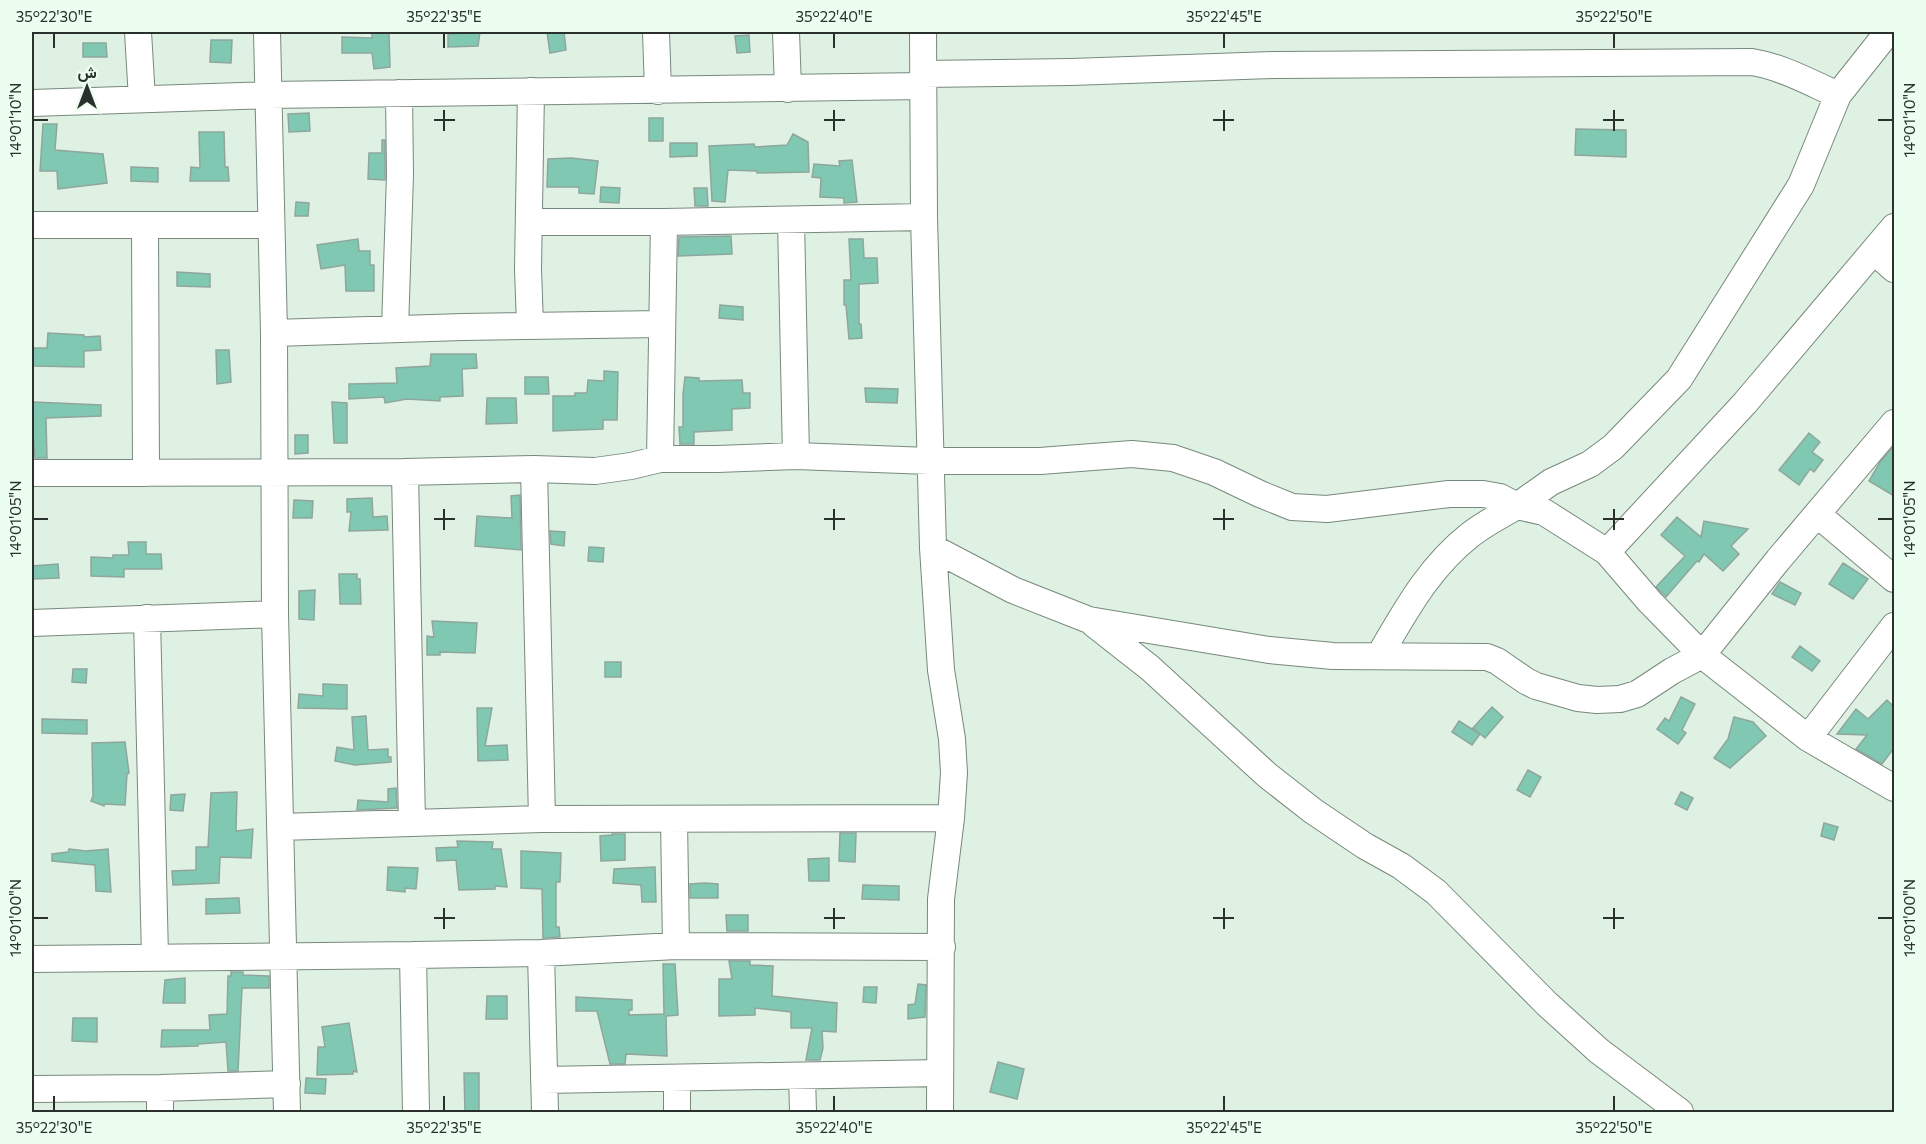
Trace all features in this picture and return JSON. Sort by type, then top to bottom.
[{"type":"street","points":[[138,32],[142,99]]},
{"type":"street","points":[[267,32],[274,333],[275,614],[287,1113]]},
{"type":"street","points":[[656,32],[658,91]]},
{"type":"street","points":[[786,32],[788,89]]},
{"type":"street","points":[[923,32],[929,461],[941,670],[952,739],[954,773],[941,899],[940,1113]]},
{"type":"street","points":[[1379,656],[1421,586],[1470,535],[1551,482],[1590,464],[1613,447],[1679,379],[1801,184],[1838,94],[1888,32]]},
{"type":"street","points":[[32,103],[268,95],[788,89],[1071,72],[1274,65],[1752,62],[1768,65],[1838,94]]},
{"type":"street","points":[[530,325],[528,269],[531,91]]},
{"type":"street","points":[[395,329],[400,175],[399,93]]},
{"type":"street","points":[[530,222],[924,217]]},
{"type":"street","points":[[791,220],[796,456]]},
{"type":"street","points":[[660,459],[664,222]]},
{"type":"street","points":[[32,225],[271,225]]},
{"type":"street","points":[[145,226],[146,472]]},
{"type":"street","points":[[1607,552],[1745,403],[1894,227]]},
{"type":"street","points":[[1874,252],[1894,269]]},
{"type":"street","points":[[274,333],[530,325],[662,324]]},
{"type":"street","points":[[933,548],[1013,590],[1089,620],[1269,650],[1333,657],[1487,657],[1536,686],[1578,698],[1597,700],[1629,697],[1702,655],[1894,423]]},
{"type":"street","points":[[32,473],[405,472],[534,469],[595,471],[660,459],[796,456],[929,461],[1040,461],[1132,454],[1173,458],[1214,472],[1292,507],[1328,509],[1449,494],[1483,494],[1500,497],[1517,506],[1544,512],[1607,552],[1650,602],[1702,655],[1808,738],[1894,788]]},
{"type":"street","points":[[534,469],[542,819]]},
{"type":"street","points":[[405,472],[412,823]]},
{"type":"street","points":[[1817,514],[1894,579]]},
{"type":"street","points":[[32,623],[275,614]]},
{"type":"street","points":[[147,618],[156,957]]},
{"type":"street","points":[[1089,620],[1150,668],[1267,775],[1313,811],[1365,846],[1401,866],[1436,892],[1547,1004],[1599,1051],[1680,1113]]},
{"type":"street","points":[[1808,738],[1894,626]]},
{"type":"street","points":[[280,827],[542,819],[951,818]]},
{"type":"street","points":[[674,820],[676,946]]},
{"type":"street","points":[[32,959],[413,955],[676,946],[942,947]]},
{"type":"street","points":[[541,952],[545,1113]]},
{"type":"street","points":[[413,955],[416,1113]]},
{"type":"street","points":[[544,1080],[940,1073]]},
{"type":"street","points":[[802,1076],[803,1113]]},
{"type":"street","points":[[677,1079],[677,1113]]},
{"type":"street","points":[[32,1089],[160,1100],[286,1084]]},
{"type":"building","points":[[372,32],[389,32],[390,67],[374,69],[372,53],[342,53],[342,37],[372,38]]},
{"type":"building","points":[[480,32],[478,46],[448,47],[448,34]]},
{"type":"building","points":[[547,32],[564,32],[566,50],[550,53]]},
{"type":"building","points":[[749,35],[750,52],[737,53],[735,36]]},
{"type":"building","points":[[211,40],[232,40],[231,63],[210,62]]},
{"type":"building","points":[[83,43],[106,43],[107,57],[83,57]]},
{"type":"building","points":[[309,113],[310,131],[289,132],[288,114]]},
{"type":"building","points":[[649,118],[663,118],[663,141],[649,141]]},
{"type":"building","points":[[43,124],[57,124],[55,150],[103,154],[107,183],[58,189],[57,171],[40,171]]},
{"type":"building","points":[[1576,129],[1626,130],[1626,157],[1575,155]]},
{"type":"building","points":[[199,132],[224,132],[225,167],[228,167],[229,181],[190,181],[191,167],[200,168]]},
{"type":"building","points":[[793,134],[808,142],[809,172],[757,173],[757,171],[728,170],[725,202],[712,201],[709,146],[787,145]]},
{"type":"building","points":[[382,140],[385,140],[385,180],[368,179],[369,153],[382,153]]},
{"type":"building","points":[[670,143],[697,143],[697,156],[670,157]]},
{"type":"building","points":[[571,158],[598,161],[594,194],[579,193],[579,187],[547,187],[548,159]]},
{"type":"building","points":[[852,160],[857,202],[844,203],[844,198],[820,197],[821,178],[812,177],[814,164],[840,166],[839,161]]},
{"type":"building","points":[[131,167],[158,168],[158,182],[131,181]]},
{"type":"building","points":[[601,187],[620,188],[619,203],[600,202]]},
{"type":"building","points":[[694,188],[707,188],[708,206],[695,206]]},
{"type":"building","points":[[296,202],[309,203],[308,216],[295,216]]},
{"type":"building","points":[[731,236],[732,254],[678,256],[679,237]]},
{"type":"building","points":[[358,239],[359,251],[370,251],[370,265],[374,265],[374,291],[346,291],[345,265],[321,269],[317,245]]},
{"type":"building","points":[[849,239],[863,239],[864,258],[877,258],[878,283],[859,284],[859,324],[861,324],[862,338],[849,339],[846,305],[844,305],[844,280],[851,280]]},
{"type":"building","points":[[177,272],[210,274],[210,287],[177,286]]},
{"type":"building","points":[[720,305],[743,307],[743,320],[719,318]]},
{"type":"building","points":[[48,333],[84,335],[84,337],[100,336],[101,350],[84,351],[84,367],[32,366],[32,348],[47,348]]},
{"type":"building","points":[[216,350],[229,350],[231,382],[217,384]]},
{"type":"building","points":[[431,354],[476,354],[477,368],[462,369],[463,396],[440,397],[440,401],[407,399],[385,403],[384,397],[349,399],[349,384],[397,383],[396,368],[430,366]]},
{"type":"building","points":[[604,371],[618,372],[617,420],[603,420],[603,429],[553,431],[553,396],[575,396],[575,393],[587,393],[588,380],[604,381]]},
{"type":"building","points":[[525,377],[548,377],[549,394],[525,394]]},
{"type":"building","points":[[685,377],[699,378],[699,381],[742,380],[743,393],[750,393],[750,408],[732,409],[732,430],[694,432],[694,444],[680,444],[679,427],[683,427]]},
{"type":"building","points":[[865,388],[898,389],[897,403],[866,402]]},
{"type":"building","points":[[487,398],[516,398],[517,423],[486,424]]},
{"type":"building","points":[[33,402],[101,405],[101,416],[46,418],[47,458],[35,458]]},
{"type":"building","points":[[332,402],[347,403],[347,443],[334,443]]},
{"type":"building","points":[[1809,433],[1820,442],[1812,452],[1823,460],[1814,472],[1810,469],[1799,485],[1779,470]]},
{"type":"building","points":[[295,435],[308,435],[308,453],[295,454]]},
{"type":"building","points":[[1894,446],[1894,496],[1869,481],[1880,462]]},
{"type":"building","points":[[520,495],[521,550],[475,546],[477,516],[512,518],[511,496]]},
{"type":"building","points":[[372,498],[373,517],[387,516],[388,530],[349,531],[351,512],[347,512],[347,499]]},
{"type":"building","points":[[294,500],[313,501],[312,518],[293,518]]},
{"type":"building","points":[[1677,517],[1701,537],[1704,521],[1748,529],[1731,546],[1739,554],[1723,571],[1704,554],[1666,597],[1656,587],[1685,556],[1661,535]]},
{"type":"building","points":[[550,531],[565,532],[564,546],[551,544]]},
{"type":"building","points":[[128,542],[146,542],[146,554],[161,554],[162,569],[124,569],[124,577],[91,576],[91,557],[113,558],[113,555],[129,555]]},
{"type":"building","points":[[589,547],[604,548],[603,562],[588,561]]},
{"type":"building","points":[[1843,563],[1868,579],[1853,599],[1829,584]]},
{"type":"building","points":[[58,564],[59,578],[32,579],[32,566]]},
{"type":"building","points":[[339,574],[357,574],[357,579],[360,579],[361,604],[340,604]]},
{"type":"building","points":[[1780,582],[1801,593],[1795,605],[1772,594]]},
{"type":"building","points":[[315,590],[314,620],[299,619],[299,591]]},
{"type":"building","points":[[432,621],[477,623],[475,653],[440,652],[440,655],[427,655],[427,636],[434,637]]},
{"type":"building","points":[[1800,646],[1820,661],[1812,671],[1792,657]]},
{"type":"building","points":[[605,662],[621,662],[621,677],[605,677]]},
{"type":"building","points":[[73,669],[87,669],[86,683],[72,682]]},
{"type":"building","points":[[323,684],[347,685],[347,709],[298,708],[299,694],[323,696]]},
{"type":"building","points":[[1681,697],[1695,704],[1682,730],[1686,733],[1678,744],[1657,729],[1665,718],[1669,721]]},
{"type":"building","points":[[1887,700],[1894,707],[1894,748],[1882,764],[1856,749],[1867,735],[1837,734],[1856,709],[1868,719]]},
{"type":"building","points":[[1492,707],[1503,717],[1485,738],[1473,728]]},
{"type":"building","points":[[477,708],[492,708],[485,746],[507,745],[508,760],[478,761]]},
{"type":"building","points":[[366,716],[368,750],[388,749],[391,762],[355,765],[335,761],[337,747],[354,750],[352,717]]},
{"type":"building","points":[[1734,717],[1753,722],[1766,736],[1730,768],[1714,758],[1728,739]]},
{"type":"building","points":[[42,719],[87,720],[87,734],[42,733]]},
{"type":"building","points":[[1459,721],[1480,734],[1472,745],[1452,732]]},
{"type":"building","points":[[125,742],[129,773],[127,774],[125,805],[104,804],[104,806],[91,801],[93,796],[92,743]]},
{"type":"building","points":[[1528,770],[1541,777],[1530,797],[1517,790]]},
{"type":"building","points":[[396,788],[397,808],[357,810],[358,800],[388,802],[388,789]]},
{"type":"building","points":[[237,792],[236,831],[253,829],[251,858],[220,857],[219,883],[173,885],[172,871],[196,870],[196,847],[208,847],[211,793]]},
{"type":"building","points":[[1681,792],[1693,798],[1687,810],[1675,804]]},
{"type":"building","points":[[185,794],[183,811],[170,810],[171,795]]},
{"type":"building","points":[[1824,823],[1838,827],[1834,840],[1821,836]]},
{"type":"building","points":[[840,833],[856,833],[855,862],[839,861]]},
{"type":"building","points":[[625,834],[625,860],[601,861],[600,836]]},
{"type":"building","points":[[457,841],[493,842],[492,849],[501,849],[507,887],[459,890],[456,860],[437,861],[436,848],[458,847]]},
{"type":"building","points":[[69,849],[86,851],[108,849],[111,892],[96,891],[95,865],[52,861],[52,854],[68,852]]},
{"type":"building","points":[[521,851],[561,853],[560,882],[556,882],[556,927],[559,927],[560,937],[543,938],[542,889],[521,888]]},
{"type":"building","points":[[829,858],[829,881],[809,881],[808,859]]},
{"type":"building","points":[[388,867],[418,868],[416,889],[405,888],[405,892],[387,890]]},
{"type":"building","points":[[655,867],[656,902],[642,902],[641,885],[613,883],[614,869]]},
{"type":"building","points":[[690,884],[718,884],[718,898],[690,898]]},
{"type":"building","points":[[863,885],[899,886],[899,900],[862,899]]},
{"type":"building","points":[[239,898],[240,913],[206,914],[206,899]]},
{"type":"building","points":[[726,915],[748,915],[748,931],[727,931]]},
{"type":"building","points":[[729,961],[750,961],[750,965],[773,966],[772,996],[837,1003],[836,1032],[822,1031],[823,1048],[820,1060],[806,1060],[812,1028],[791,1028],[791,1012],[755,1008],[755,1015],[719,1016],[719,979],[732,979]]},
{"type":"building","points":[[663,964],[675,964],[678,1015],[666,1016],[667,1056],[626,1054],[625,1064],[610,1064],[597,1011],[576,1011],[576,997],[632,1000],[632,1010],[629,1010],[629,1015],[664,1014]]},
{"type":"building","points":[[231,972],[269,976],[269,988],[242,988],[238,1071],[228,1071],[226,1042],[198,1044],[198,1046],[161,1047],[162,1030],[210,1030],[209,1015],[227,1014],[228,976],[231,976]]},
{"type":"building","points":[[185,978],[185,1003],[163,1003],[165,980]]},
{"type":"building","points":[[918,984],[926,985],[925,1017],[908,1019],[908,1005],[915,1004]]},
{"type":"building","points":[[864,987],[877,987],[876,1003],[863,1002]]},
{"type":"building","points":[[487,996],[507,996],[507,1019],[486,1019]]},
{"type":"building","points":[[73,1018],[97,1018],[97,1042],[72,1041]]},
{"type":"building","points":[[349,1023],[357,1072],[317,1075],[318,1047],[325,1047],[322,1027]]},
{"type":"building","points":[[998,1062],[1024,1069],[1017,1099],[990,1092]]},
{"type":"building","points":[[464,1073],[479,1073],[479,1113],[465,1113]]},
{"type":"building","points":[[306,1078],[326,1079],[325,1094],[305,1093]]}]
